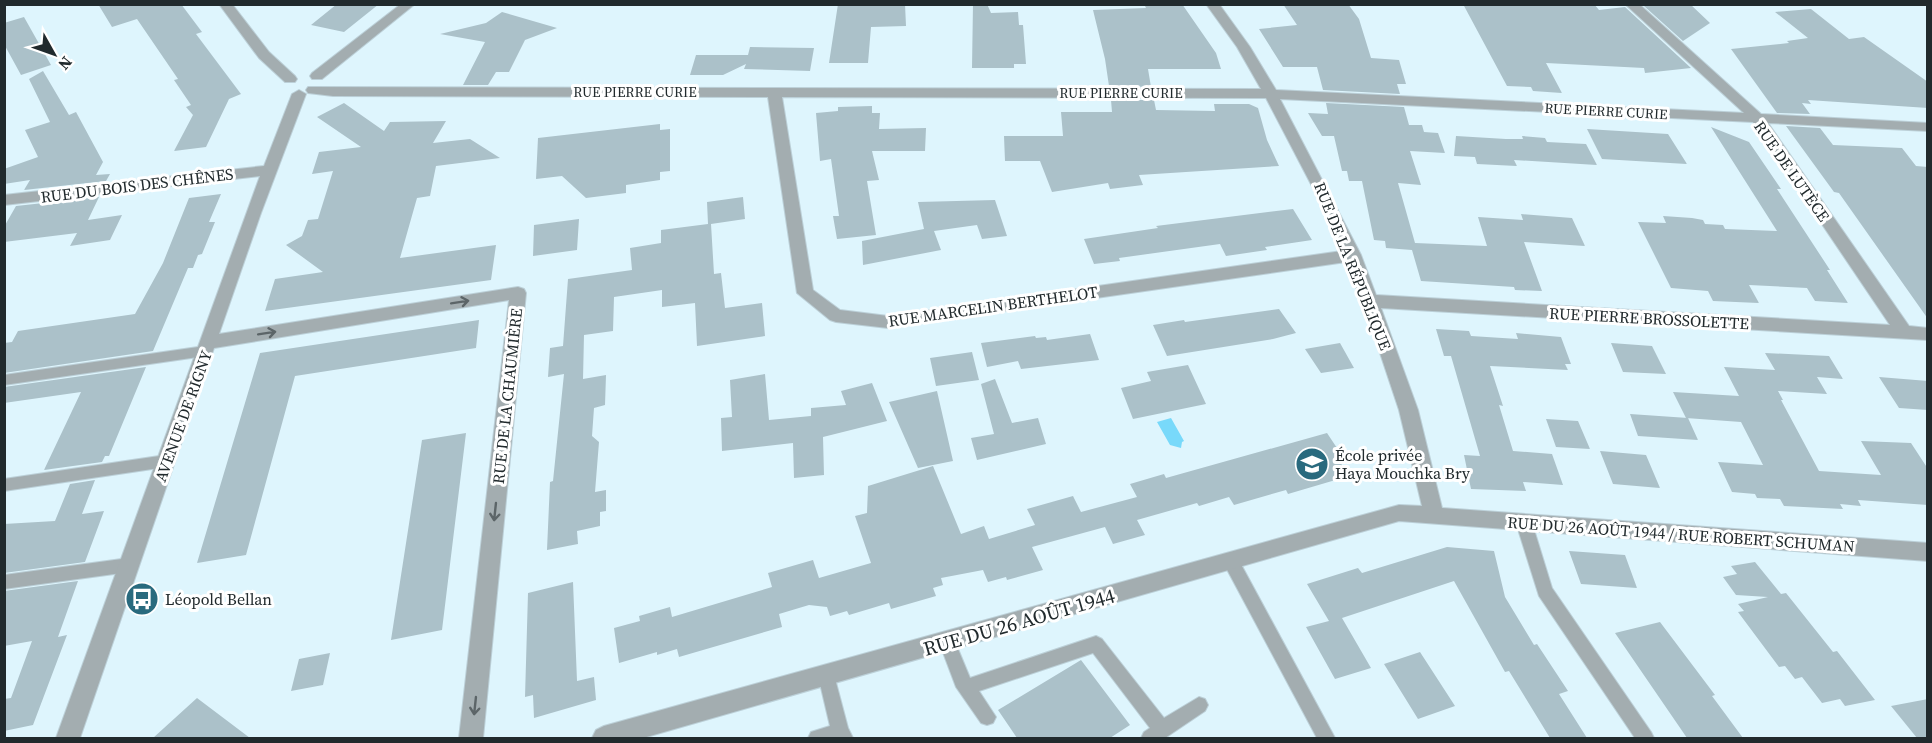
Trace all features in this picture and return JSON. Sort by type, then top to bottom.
[{"type":"street","points":[[225,4],[264,55],[291,79],[282,87],[282,91],[286,93],[310,86],[409,4]]},
{"type":"street","name":"RUE DE LA RÉPUBLIQUE","points":[[1212,4],[1244,49],[1271,93],[1319,182],[1353,255],[1405,398],[1434,515]]},
{"type":"street","name":"RUE DE LUTÈCE","points":[[1631,4],[1758,119],[1904,333]]},
{"type":"street","name":"RUE PIERRE CURIE","points":[[291,79],[305,74],[310,86],[333,92],[1271,93],[1928,127]]},
{"type":"street","name":"AVENUE DE RIGNY","points":[[68,738],[270,170],[310,86]]},
{"type":"street","name":"RUE MARCELIN BERTHELOT","points":[[774,93],[805,292],[836,316],[888,322],[1353,255]]},
{"type":"street","name":"RUE DU BOIS DES CHÊNES","points":[[4,200],[270,170]]},
{"type":"street","name":"RUE DE LA CHAUMIÈRE","points":[[207,346],[518,293],[471,738]]},
{"type":"street","name":"RUE PIERRE BROSSOLETTE","points":[[1371,301],[1928,334]]},
{"type":"street","name":"RUE DU 26 AOÛT 1944","points":[[604,738],[1399,513],[1434,515]]},
{"type":"street","name":"RUE DU 26 AOÛT 1944 / RUE ROBERT SCHUMAN","points":[[1434,515],[1928,552]]},
{"type":"lane","points":[[4,380],[207,346]]},
{"type":"lane","points":[[4,485],[166,462]]},
{"type":"lane","points":[[1524,523],[1545,591],[1645,738]]},
{"type":"lane","points":[[1231,562],[1326,738]]},
{"type":"lane","points":[[4,582],[129,565]]},
{"type":"lane","points":[[947,642],[962,681],[987,717]]},
{"type":"lane","points":[[967,687],[1096,644],[1156,734],[1199,705]]},
{"type":"lane","points":[[817,738],[842,735],[826,675]]},
{"type":"water","points":[[1171,418],[1184,441],[1181,448],[1170,445],[1157,422]]},
{"type":"building","points":[[98,4],[181,4],[202,32],[196,34],[241,94],[229,99],[206,147],[174,151],[193,115],[186,107],[191,105],[174,80],[178,79],[137,19],[112,27]]},
{"type":"building","points":[[337,4],[379,4],[344,32],[311,25]]},
{"type":"building","points":[[838,4],[905,4],[906,26],[871,27],[868,63],[829,63]]},
{"type":"building","points":[[973,4],[987,4],[991,13],[1018,12],[1019,25],[1023,25],[1026,64],[1014,64],[1014,68],[972,68]]},
{"type":"building","points":[[1144,4],[1182,4],[1216,53],[1221,69],[1148,69],[1151,87],[1109,86],[1093,10],[1146,8]]},
{"type":"building","points":[[1283,4],[1348,4],[1359,19],[1371,58],[1399,60],[1406,84],[1397,84],[1400,94],[1323,90],[1317,67],[1283,67],[1259,29],[1297,25]]},
{"type":"building","points":[[1463,4],[1594,4],[1599,10],[1625,7],[1691,68],[1645,73],[1644,68],[1546,63],[1562,93],[1533,91],[1531,87],[1507,86]]},
{"type":"building","points":[[1690,4],[1710,23],[1683,41],[1644,6]]},
{"type":"building","points":[[1811,9],[1849,39],[1864,37],[1928,82],[1928,108],[1808,100],[1811,104],[1802,103],[1810,114],[1777,113],[1731,49],[1789,43],[1787,41],[1808,38],[1775,12]]},
{"type":"building","points":[[502,12],[557,28],[525,40],[509,72],[496,72],[488,85],[463,85],[485,42],[440,34],[486,23]]},
{"type":"building","points":[[24,17],[51,65],[21,75],[4,44],[4,23]]},
{"type":"building","points":[[750,47],[814,48],[810,71],[744,69],[746,64],[723,75],[690,75],[696,55],[748,55]]},
{"type":"building","points":[[43,71],[69,115],[76,112],[103,162],[96,175],[110,174],[106,181],[24,190],[30,180],[4,184],[4,169],[38,157],[25,130],[50,122],[29,79]]},
{"type":"building","points":[[1111,100],[1154,100],[1156,110],[1215,111],[1214,104],[1249,104],[1258,108],[1267,140],[1279,166],[1139,175],[1143,185],[1110,189],[1108,183],[1052,192],[1040,161],[1005,161],[1004,136],[1063,136],[1061,112],[1112,112]]},
{"type":"building","points":[[344,103],[384,131],[390,122],[446,121],[433,143],[470,139],[500,158],[436,166],[430,196],[417,198],[400,258],[496,245],[491,280],[265,311],[275,279],[323,272],[286,245],[302,236],[308,220],[318,219],[333,171],[312,174],[319,152],[361,147],[317,117]]},
{"type":"building","points":[[1326,103],[1404,107],[1409,125],[1422,125],[1424,132],[1438,133],[1445,153],[1410,151],[1421,185],[1398,183],[1415,243],[1487,246],[1478,217],[1523,220],[1521,214],[1572,218],[1585,246],[1524,242],[1542,291],[1421,281],[1412,250],[1386,248],[1385,241],[1374,240],[1362,181],[1349,181],[1347,171],[1342,171],[1334,136],[1322,136],[1308,113],[1328,114]]},
{"type":"building","points":[[872,106],[872,113],[880,113],[879,129],[926,128],[925,151],[872,151],[879,180],[867,181],[876,235],[837,239],[833,216],[839,216],[831,159],[820,161],[816,113],[838,111],[838,107]]},
{"type":"building","points":[[660,124],[660,130],[670,129],[670,171],[660,172],[660,180],[626,185],[626,193],[586,198],[562,176],[536,179],[538,138]]},
{"type":"building","points":[[1786,126],[1820,128],[1833,145],[1902,148],[1916,166],[1928,167],[1928,319],[1839,193],[1834,192]]},
{"type":"building","points":[[1711,127],[1749,142],[1781,189],[1777,189],[1830,270],[1827,270],[1848,303],[1815,301],[1807,288],[1749,285],[1759,303],[1713,301],[1708,291],[1671,288],[1638,222],[1666,223],[1663,216],[1703,220],[1705,224],[1723,225],[1725,229],[1777,231]]},
{"type":"building","points":[[1587,129],[1668,134],[1687,164],[1602,159]]},
{"type":"building","points":[[1456,136],[1523,139],[1522,136],[1545,138],[1547,142],[1586,144],[1597,165],[1514,160],[1517,166],[1477,164],[1475,157],[1454,156]]},
{"type":"building","points":[[221,194],[209,222],[215,222],[202,254],[198,255],[193,268],[188,268],[153,351],[4,373],[4,343],[12,342],[18,331],[135,314],[163,263],[189,198]]},
{"type":"building","points":[[99,197],[88,220],[122,215],[110,240],[70,246],[77,233],[4,242],[4,227],[16,206]]},
{"type":"building","points":[[743,197],[745,219],[711,224],[714,274],[721,273],[725,308],[762,303],[765,336],[697,346],[695,303],[662,307],[662,290],[614,297],[613,331],[584,335],[583,379],[606,375],[605,405],[594,408],[592,436],[599,442],[595,492],[606,490],[606,511],[600,512],[600,526],[577,531],[578,544],[547,550],[550,482],[553,481],[564,374],[548,377],[550,348],[563,346],[568,279],[632,270],[630,248],[661,243],[661,230],[708,224],[707,202]]},
{"type":"building","points":[[995,200],[1007,236],[982,239],[977,225],[934,231],[941,250],[863,265],[862,241],[924,229],[918,202]]},
{"type":"building","points":[[1293,209],[1312,240],[1226,256],[1220,244],[1119,258],[1120,261],[1094,264],[1084,239],[1158,228],[1156,226]]},
{"type":"building","points":[[579,219],[577,250],[533,256],[534,225]]},
{"type":"building","points":[[1279,309],[1296,333],[1273,339],[1167,356],[1153,325],[1184,320],[1185,322]]},
{"type":"building","points":[[479,320],[476,348],[295,376],[246,555],[197,563],[260,353]]},
{"type":"building","points":[[1436,329],[1469,331],[1471,336],[1518,339],[1516,333],[1561,337],[1571,364],[1565,364],[1568,370],[1490,366],[1503,406],[1499,405],[1513,451],[1552,454],[1563,485],[1523,482],[1526,491],[1471,489],[1464,455],[1480,456],[1451,356],[1444,356]]},
{"type":"building","points":[[1090,334],[1099,360],[1021,369],[1018,361],[987,367],[981,343],[1035,336],[1036,338],[1046,337],[1047,340]]},
{"type":"building","points":[[1340,343],[1354,368],[1321,373],[1305,349]]},
{"type":"building","points":[[1611,343],[1652,346],[1666,374],[1623,372]]},
{"type":"building","points":[[972,352],[979,380],[936,386],[930,358]]},
{"type":"building","points":[[1765,353],[1829,356],[1843,379],[1817,377],[1827,394],[1778,391],[1819,471],[1881,475],[1861,441],[1911,443],[1928,469],[1928,505],[1858,500],[1861,506],[1840,504],[1843,509],[1784,506],[1780,499],[1757,498],[1755,494],[1732,492],[1718,462],[1763,465],[1741,422],[1686,418],[1673,392],[1739,396],[1724,367],[1775,370]]},
{"type":"building","points":[[1188,365],[1206,404],[1133,419],[1121,388],[1151,381],[1147,372]]},
{"type":"building","points":[[146,367],[109,456],[105,456],[102,462],[44,470],[81,392],[4,403],[4,387]]},
{"type":"building","points":[[765,374],[769,420],[811,416],[811,408],[846,405],[841,391],[872,383],[887,421],[823,437],[824,475],[794,478],[793,443],[722,451],[721,418],[732,417],[730,380]]},
{"type":"building","points":[[1879,377],[1928,381],[1928,410],[1899,408]]},
{"type":"building","points":[[995,379],[1012,423],[1038,418],[1046,444],[977,460],[971,438],[994,434],[981,384]]},
{"type":"building","points":[[937,391],[953,461],[918,468],[889,402]]},
{"type":"building","points":[[1630,414],[1688,418],[1698,440],[1638,436]]},
{"type":"building","points":[[1546,419],[1578,421],[1590,449],[1556,447]]},
{"type":"building","points":[[466,433],[442,630],[391,640],[422,440]]},
{"type":"building","points":[[1327,433],[1345,460],[1340,462],[1349,476],[1288,494],[1286,490],[1234,505],[1229,497],[1199,506],[1197,503],[1137,520],[1145,535],[1113,544],[1105,527],[1032,547],[1043,570],[1007,580],[1006,577],[988,582],[983,570],[941,578],[943,585],[933,588],[936,596],[891,609],[889,603],[849,615],[847,611],[830,616],[827,607],[809,605],[779,614],[782,627],[679,657],[677,649],[619,663],[614,628],[640,621],[639,616],[670,607],[672,617],[772,587],[768,573],[813,560],[819,578],[871,563],[855,516],[867,513],[868,486],[933,466],[961,534],[984,526],[989,539],[1035,525],[1027,509],[1073,496],[1081,512],[1137,497],[1130,484],[1164,474],[1166,478]]},
{"type":"building","points":[[1600,451],[1646,455],[1660,488],[1613,484]]},
{"type":"building","points":[[95,480],[82,514],[104,511],[85,562],[4,573],[4,524],[55,521],[70,484]]},
{"type":"building","points":[[1447,547],[1494,551],[1505,597],[1534,645],[1537,644],[1568,691],[1559,694],[1587,738],[1550,738],[1509,671],[1505,672],[1454,581],[1342,618],[1371,668],[1335,679],[1306,627],[1329,621],[1307,584],[1358,568],[1362,573]]},
{"type":"building","points":[[1569,551],[1625,555],[1637,588],[1581,584]]},
{"type":"building","points":[[1755,562],[1781,594],[1786,593],[1833,652],[1837,651],[1875,700],[1845,706],[1840,699],[1822,703],[1802,677],[1795,679],[1785,666],[1779,667],[1738,612],[1744,611],[1738,604],[1768,597],[1736,595],[1723,577],[1737,574],[1731,566]]},
{"type":"building","points":[[78,581],[58,637],[67,635],[33,725],[4,731],[4,699],[11,698],[32,641],[4,646],[4,591]]},
{"type":"building","points":[[573,582],[577,681],[594,677],[596,700],[534,718],[533,695],[525,697],[528,593]]},
{"type":"building","points":[[1660,622],[1715,695],[1712,696],[1743,738],[1687,738],[1615,633]]},
{"type":"building","points":[[1420,652],[1455,706],[1418,719],[1384,664]]},
{"type":"building","points":[[330,653],[323,685],[291,691],[299,659]]},
{"type":"building","points":[[1081,660],[1130,725],[1110,738],[1017,738],[998,710]]},
{"type":"building","points":[[197,698],[250,738],[153,738]]},
{"type":"building","points":[[1928,699],[1928,738],[1917,738],[1891,706]]},
{"type":"place","name":"École privée Haya Mouchka Bry","points":[[1312,464]]},
{"type":"place","name":"Léopold Bellan","points":[[142,599]]}]
